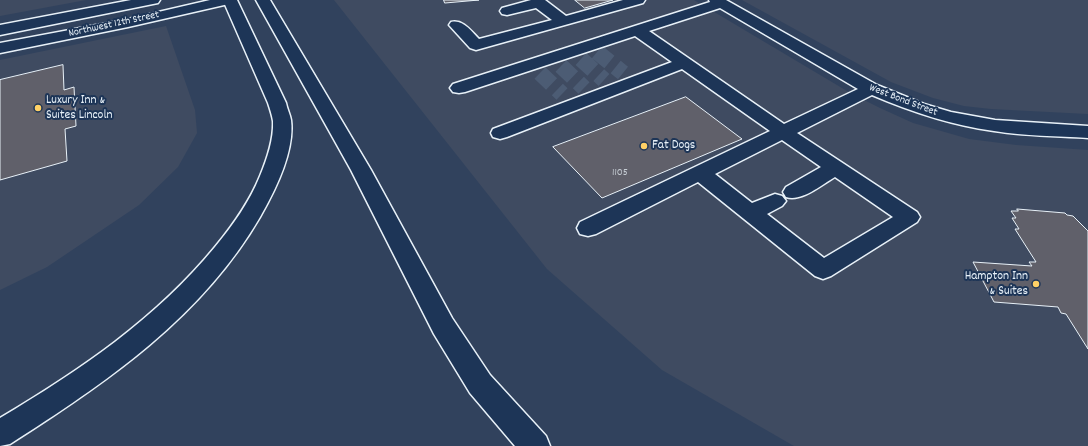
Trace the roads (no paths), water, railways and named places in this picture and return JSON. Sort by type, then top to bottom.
[{"type":"main road","points":[[81,15],[133,0]]},
{"type":"main road","name":"Northwest 12th Street","points":[[0,30],[153,0]]},
{"type":"main road","points":[[0,434],[35,413],[76,385],[130,346],[176,307],[216,265],[244,226],[263,195],[274,167],[281,142],[282,120],[277,103],[229,0]]},
{"type":"main road","name":"Northwest 12th Street","points":[[0,48],[229,0]]},
{"type":"main road","points":[[263,0],[361,170],[443,326],[480,384],[535,446]]},
{"type":"main road","points":[[507,11],[546,2],[570,13],[576,13],[623,0]]},
{"type":"main road","points":[[456,25],[476,45],[638,0]]},
{"type":"main road","points":[[459,88],[535,69],[577,55],[637,30],[719,1]]},
{"type":"main road","name":"West Bond Street","points":[[719,1],[871,89],[918,108],[971,123],[1012,128],[1088,132]]},
{"type":"main road","points":[[546,2],[564,21]]},
{"type":"main road","points":[[637,30],[684,64],[909,218],[823,270],[700,173]]},
{"type":"main road","points":[[500,133],[567,100],[629,78],[684,64]]},
{"type":"main road","points":[[588,228],[871,89]]},
{"type":"main road","points":[[750,213],[784,197],[835,168]]},
{"type":"tunnel","points":[[597,52],[623,73]]},
{"type":"tunnel","points":[[581,59],[604,80]]},
{"type":"tunnel","points":[[561,66],[584,88]]},
{"type":"tunnel","points":[[540,73],[562,94]]},
{"type":"place","name":"Luxury Inn & Suites Lincoln","points":[[38,108]]},
{"type":"place","name":"Fat Dogs","points":[[644,146]]},
{"type":"place","name":"Hampton Inn & Suites","points":[[1036,284]]}]
